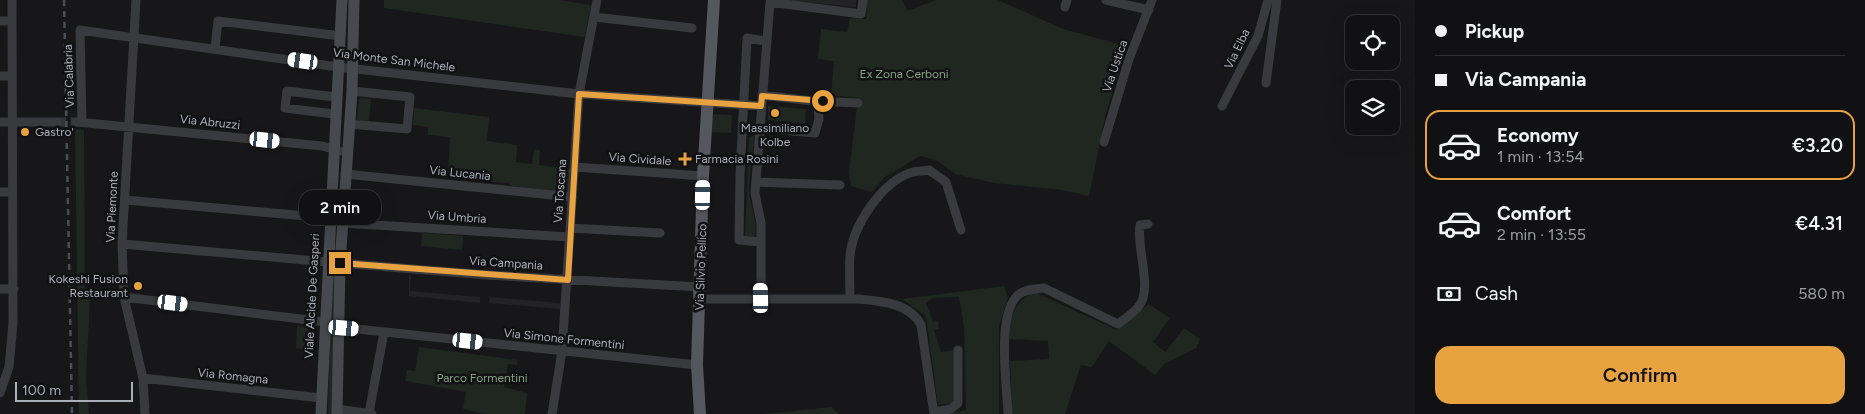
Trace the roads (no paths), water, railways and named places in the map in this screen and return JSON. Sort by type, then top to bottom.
[{"type":"main road","name":"Via Silvio Pellico","points":[[700,414],[698,365],[703,176],[714,0]]},
{"type":"street","points":[[0,393],[9,367],[14,289],[11,192],[13,122],[12,0]]},
{"type":"street","name":"Via Piemonte","points":[[136,0],[122,244],[124,297],[143,378],[145,414]]},
{"type":"street","name":"Viale Alcide De Gasperi","points":[[337,412],[338,327],[329,218],[342,0]]},
{"type":"street","name":"Viale Alcide De Gasperi","points":[[321,414],[325,322],[342,222],[346,174],[352,91],[354,0]]},
{"type":"street","name":"Via Toscana","points":[[552,414],[562,351],[568,280],[579,94],[597,0]]},
{"type":"street","points":[[761,298],[761,223],[755,193],[770,2],[861,14],[863,0]]},
{"type":"street","points":[[1106,0],[1149,10]]},
{"type":"street","name":"Via Ustica","points":[[1104,142],[1129,59],[1152,0]]},
{"type":"street","name":"Via Elba","points":[[1222,106],[1258,36],[1268,0]]},
{"type":"street","points":[[1266,83],[1277,0]]},
{"type":"street","points":[[594,17],[692,28]]},
{"type":"street","points":[[0,21],[12,21]]},
{"type":"street","points":[[215,48],[218,21],[341,36]]},
{"type":"street","name":"Via Monte San Michele","points":[[80,30],[134,36],[352,68],[579,94],[761,106]]},
{"type":"street","name":"Via Calabria","points":[[79,122],[80,30]]},
{"type":"street","points":[[760,242],[739,240],[743,105],[748,38],[766,41]]},
{"type":"street","points":[[0,76],[12,76]]},
{"type":"street","points":[[334,114],[285,108],[287,91],[335,97]]},
{"type":"street","points":[[349,124],[407,129],[410,97],[352,91]]},
{"type":"street","points":[[762,96],[858,103]]},
{"type":"street","points":[[759,128],[815,133],[819,120],[818,104],[812,101]]},
{"type":"street","points":[[0,122],[57,122]]},
{"type":"street","name":"Via Abruzzi","points":[[79,122],[322,146],[332,150],[347,152]]},
{"type":"street","name":"Via Cividale","points":[[575,167],[703,176]]},
{"type":"street","points":[[850,299],[850,256],[853,242],[863,215],[891,185],[913,172],[929,170],[946,182],[961,230]]},
{"type":"street","name":"Via Lucania","points":[[346,174],[573,197]]},
{"type":"street","points":[[756,182],[840,185]]},
{"type":"street","points":[[0,192],[11,192]]},
{"type":"street","points":[[126,200],[329,218]]},
{"type":"street","name":"Via Umbria","points":[[342,222],[570,233],[660,233]]},
{"type":"street","points":[[1008,414],[1005,331],[1009,311],[1018,296],[1031,289],[1044,288],[1118,324],[1140,306],[1145,290],[1138,234],[1140,224],[1148,224]]},
{"type":"street","name":"Via Campania","points":[[122,244],[568,280],[761,298],[850,299],[892,305],[909,311],[917,318],[922,329],[934,413]]},
{"type":"street","points":[[0,289],[14,289]]},
{"type":"street","points":[[124,297],[325,322]]},
{"type":"street","name":"Via Simone Formentini","points":[[338,327],[698,365]]},
{"type":"street","points":[[337,412],[371,414],[384,332]]},
{"type":"street","points":[[934,413],[951,409],[958,402],[958,350]]},
{"type":"street","name":"Via Romagna","points":[[143,378],[321,398]]},
{"type":"tunnel","points":[[57,122],[77,122]]},
{"type":"railway","points":[[64,0],[72,414]]},
{"type":"place","name":"Massimiliano Kolbe","points":[[775,113]]},
{"type":"place","name":"Gastro'","points":[[25,132]]},
{"type":"place","name":"Farmacia Rosini","points":[[685,159]]},
{"type":"place","name":"Kokeshi Fusion Restaurant","points":[[138,286]]},
{"type":"park label","name":"Ex Zona Cerboni","points":[[904,74]]},
{"type":"park label","name":"Parco Formentini","points":[[482,378]]}]
